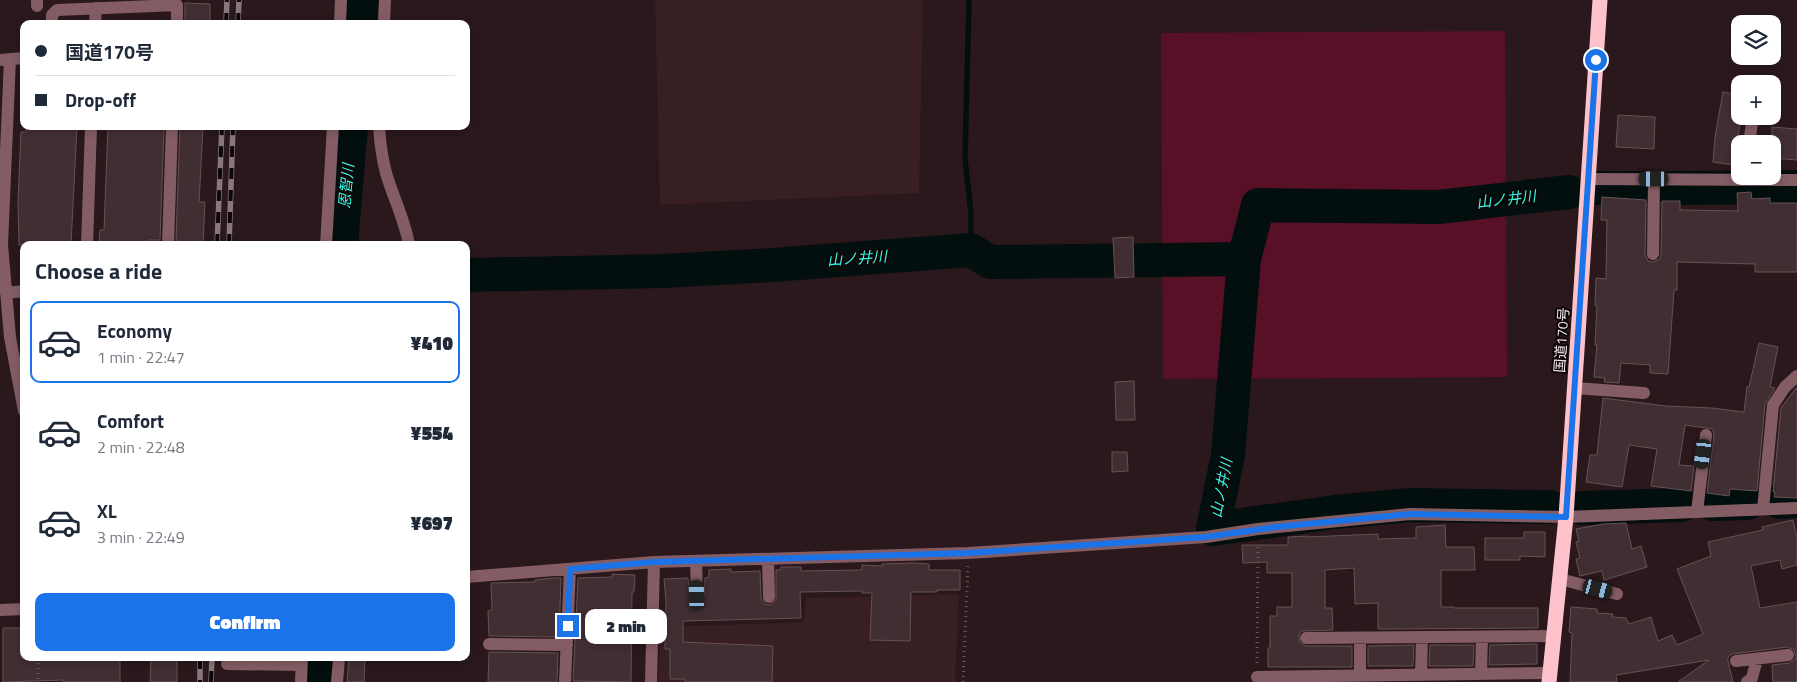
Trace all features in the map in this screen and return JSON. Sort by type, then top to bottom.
[{"type":"highway","name":"国道170号","points":[[1549,678],[1566,517],[1600,0]]},
{"type":"street","points":[[340,20],[341,0]]},
{"type":"street","points":[[384,20],[385,0]]},
{"type":"street","points":[[52,20],[52,15],[57,10],[178,5],[177,20]]},
{"type":"street","points":[[95,20],[96,8]]},
{"type":"street","points":[[20,58],[5,60],[2,184],[4,296],[20,390]]},
{"type":"street","points":[[87,241],[91,130]]},
{"type":"street","points":[[168,241],[172,130]]},
{"type":"street","points":[[326,241],[334,130]]},
{"type":"street","points":[[379,130],[386,174],[408,241]]},
{"type":"street","points":[[1588,179],[1731,178]]},
{"type":"street","points":[[1653,254],[1654,179]]},
{"type":"street","points":[[1781,179],[1797,180]]},
{"type":"street","points":[[4,296],[20,292]]},
{"type":"street","points":[[1763,509],[1773,405],[1785,387],[1797,376]]},
{"type":"street","points":[[1575,388],[1644,393]]},
{"type":"street","points":[[1697,512],[1706,435]]},
{"type":"street","points":[[470,577],[654,562],[968,553],[1206,537],[1258,529],[1410,514],[1566,517],[1797,508]]},
{"type":"street","points":[[768,559],[769,597]]},
{"type":"street","points":[[696,561],[697,595]]},
{"type":"street","points":[[651,682],[654,562]]},
{"type":"street","points":[[566,682],[570,569]]},
{"type":"street","points":[[1560,579],[1617,594]]},
{"type":"street","points":[[0,610],[20,610]]},
{"type":"street","points":[[1306,638],[1554,636]]},
{"type":"street","points":[[1482,637],[1482,674]]},
{"type":"street","points":[[1360,638],[1360,676]]},
{"type":"street","points":[[1421,675],[1422,638]]},
{"type":"street","points":[[489,644],[567,645]]},
{"type":"street","points":[[1736,661],[1788,655]]},
{"type":"street","points":[[1747,682],[1752,678],[1757,659]]},
{"type":"street","points":[[227,664],[302,661],[301,682]]},
{"type":"street","points":[[337,682],[339,661]]},
{"type":"street","points":[[1257,677],[1482,674],[1549,678]]},
{"type":"path","points":[[1257,677],[1258,529]]},
{"type":"path","points":[[963,682],[968,553]]},
{"type":"path","points":[[38,661],[38,682]]},
{"type":"shaded area","points":[[655,0],[923,0],[919,193],[660,205]]},
{"type":"shaded area","points":[[1505,31],[1507,377],[1163,379],[1161,33]]},
{"type":"shaded area","points":[[959,594],[955,682],[658,682],[661,627],[804,622],[806,598]]},
{"type":"building","points":[[185,3],[210,4],[210,20],[185,20]]},
{"type":"building","points":[[1723,92],[1731,93],[1731,125],[1740,125],[1738,135],[1731,135],[1731,165],[1713,162],[1715,137]]},
{"type":"building","points":[[1618,115],[1655,117],[1654,149],[1616,147]]},
{"type":"building","points":[[1772,127],[1797,129],[1797,160],[1781,159],[1781,135],[1772,135]]},
{"type":"building","points":[[26,130],[77,130],[71,241],[20,241],[19,245],[18,202],[21,132],[26,132]]},
{"type":"building","points":[[108,130],[164,130],[160,240],[99,241],[100,230],[104,230]]},
{"type":"building","points":[[180,130],[203,130],[199,202],[205,202],[203,241],[176,240]]},
{"type":"building","points":[[1751,192],[1752,199],[1770,198],[1770,203],[1797,203],[1797,272],[1755,272],[1755,264],[1677,262],[1677,290],[1674,290],[1668,374],[1650,373],[1650,365],[1621,363],[1619,383],[1604,382],[1605,378],[1594,377],[1597,345],[1595,345],[1596,278],[1606,279],[1607,220],[1601,220],[1602,197],[1646,200],[1645,254],[1648,261],[1653,262],[1660,259],[1661,254],[1662,201],[1680,201],[1680,210],[1738,211],[1737,193]]},
{"type":"building","points":[[1133,237],[1134,277],[1115,278],[1113,238]]},
{"type":"building","points":[[1759,343],[1778,347],[1770,387],[1775,388],[1765,404],[1757,491],[1730,489],[1729,496],[1707,493],[1714,436],[1713,429],[1685,425],[1679,465],[1694,466],[1691,491],[1651,486],[1657,449],[1629,445],[1622,487],[1586,482],[1590,455],[1597,455],[1603,398],[1666,406],[1712,408],[1744,412],[1747,387],[1749,387]]},
{"type":"building","points":[[1134,381],[1135,420],[1116,420],[1115,382]]},
{"type":"building","points":[[1796,388],[1797,498],[1774,497],[1781,408]]},
{"type":"building","points":[[1112,452],[1127,452],[1128,471],[1112,472]]},
{"type":"building","points":[[1793,520],[1797,538],[1797,565],[1782,569],[1780,560],[1751,566],[1760,608],[1797,602],[1797,682],[1773,682],[1772,665],[1789,663],[1796,658],[1794,650],[1787,647],[1732,654],[1728,657],[1728,661],[1733,682],[1678,682],[1709,660],[1616,675],[1617,682],[1570,682],[1572,633],[1569,632],[1571,607],[1597,609],[1597,613],[1613,614],[1612,617],[1626,618],[1629,624],[1651,617],[1658,641],[1672,635],[1677,645],[1703,634],[1677,569],[1711,556],[1708,542],[1763,530],[1762,527]]},
{"type":"building","points":[[1626,523],[1632,549],[1641,546],[1647,567],[1604,580],[1602,571],[1580,576],[1576,559],[1580,558],[1576,542],[1579,541],[1576,529],[1603,524]]},
{"type":"building","points":[[1445,525],[1446,547],[1474,547],[1475,570],[1441,570],[1441,607],[1538,608],[1538,628],[1378,629],[1378,603],[1355,604],[1354,568],[1325,570],[1325,608],[1332,608],[1333,630],[1302,631],[1299,634],[1299,642],[1306,646],[1352,646],[1352,667],[1268,667],[1270,616],[1277,616],[1277,607],[1292,607],[1292,573],[1267,573],[1267,562],[1243,563],[1242,545],[1288,545],[1288,537],[1308,536],[1378,534],[1378,539],[1416,538],[1416,527]]},
{"type":"building","points":[[1524,532],[1545,532],[1545,557],[1520,556],[1520,560],[1485,560],[1485,538],[1524,538]]},
{"type":"building","points":[[882,564],[929,564],[929,570],[960,570],[960,590],[911,592],[910,641],[870,640],[872,593],[862,593],[862,591],[800,592],[801,618],[683,621],[683,642],[773,646],[772,682],[685,682],[685,679],[670,679],[670,649],[665,649],[666,601],[664,579],[688,578],[690,599],[698,603],[704,598],[705,578],[709,577],[709,570],[731,569],[731,572],[760,571],[761,598],[765,604],[770,605],[776,600],[776,570],[781,570],[781,567],[801,567],[801,571],[862,570],[862,565],[882,566]]},
{"type":"building","points":[[612,574],[635,575],[634,592],[632,592],[631,682],[573,681],[578,578],[612,577]]},
{"type":"building","points":[[561,578],[559,637],[489,636],[488,611],[492,610],[491,583],[535,582],[535,580]]},
{"type":"building","points":[[3,628],[20,628],[20,661],[120,661],[120,682],[63,682],[63,680],[3,682]]},
{"type":"building","points":[[1537,644],[1537,664],[1489,665],[1490,645]]},
{"type":"building","points":[[1414,645],[1413,666],[1368,666],[1368,646]]},
{"type":"building","points":[[1430,645],[1474,645],[1473,666],[1429,666]]},
{"type":"building","points":[[489,652],[558,653],[557,682],[488,682]]},
{"type":"building","points":[[151,661],[177,661],[177,682],[150,682]]},
{"type":"building","points":[[349,661],[365,661],[364,682],[347,682]]},
{"type":"waterway","name":"恩智川","points":[[360,20],[362,0]]},
{"type":"waterway","points":[[969,0],[965,159],[971,213],[971,250]]},
{"type":"waterway","name":"恩智川","points":[[341,241],[351,130]]},
{"type":"waterway","name":"山ノ井川","points":[[1670,188],[1797,187]]},
{"type":"waterway","name":"山ノ井川","points":[[1599,188],[1639,188]]},
{"type":"waterway","name":"山ノ井川","points":[[1550,507],[1410,505],[1335,512],[1213,529],[1228,455],[1244,259],[1258,205],[1438,207],[1570,192]]},
{"type":"waterway","name":"山ノ井川","points":[[470,275],[663,271],[971,250],[990,262],[1244,259]]},
{"type":"waterway","name":"山ノ井川","points":[[1779,502],[1797,501]]},
{"type":"waterway","name":"山ノ井川","points":[[1713,504],[1748,503]]},
{"type":"waterway","name":"山ノ井川","points":[[1581,508],[1682,505]]},
{"type":"waterway","name":"恩智川","points":[[318,682],[319,661]]},
{"type":"railway","points":[[226,20],[227,0]]},
{"type":"railway","points":[[238,20],[239,0]]},
{"type":"railway","points":[[217,241],[222,130]]},
{"type":"railway","points":[[229,241],[233,130]]},
{"type":"railway","points":[[200,661],[200,682]]},
{"type":"railway","points":[[211,682],[212,661]]},
{"type":"route","points":[[568,626],[570,569],[654,562],[968,553],[1206,537],[1328,521],[1410,514],[1566,517],[1596,60]]}]
